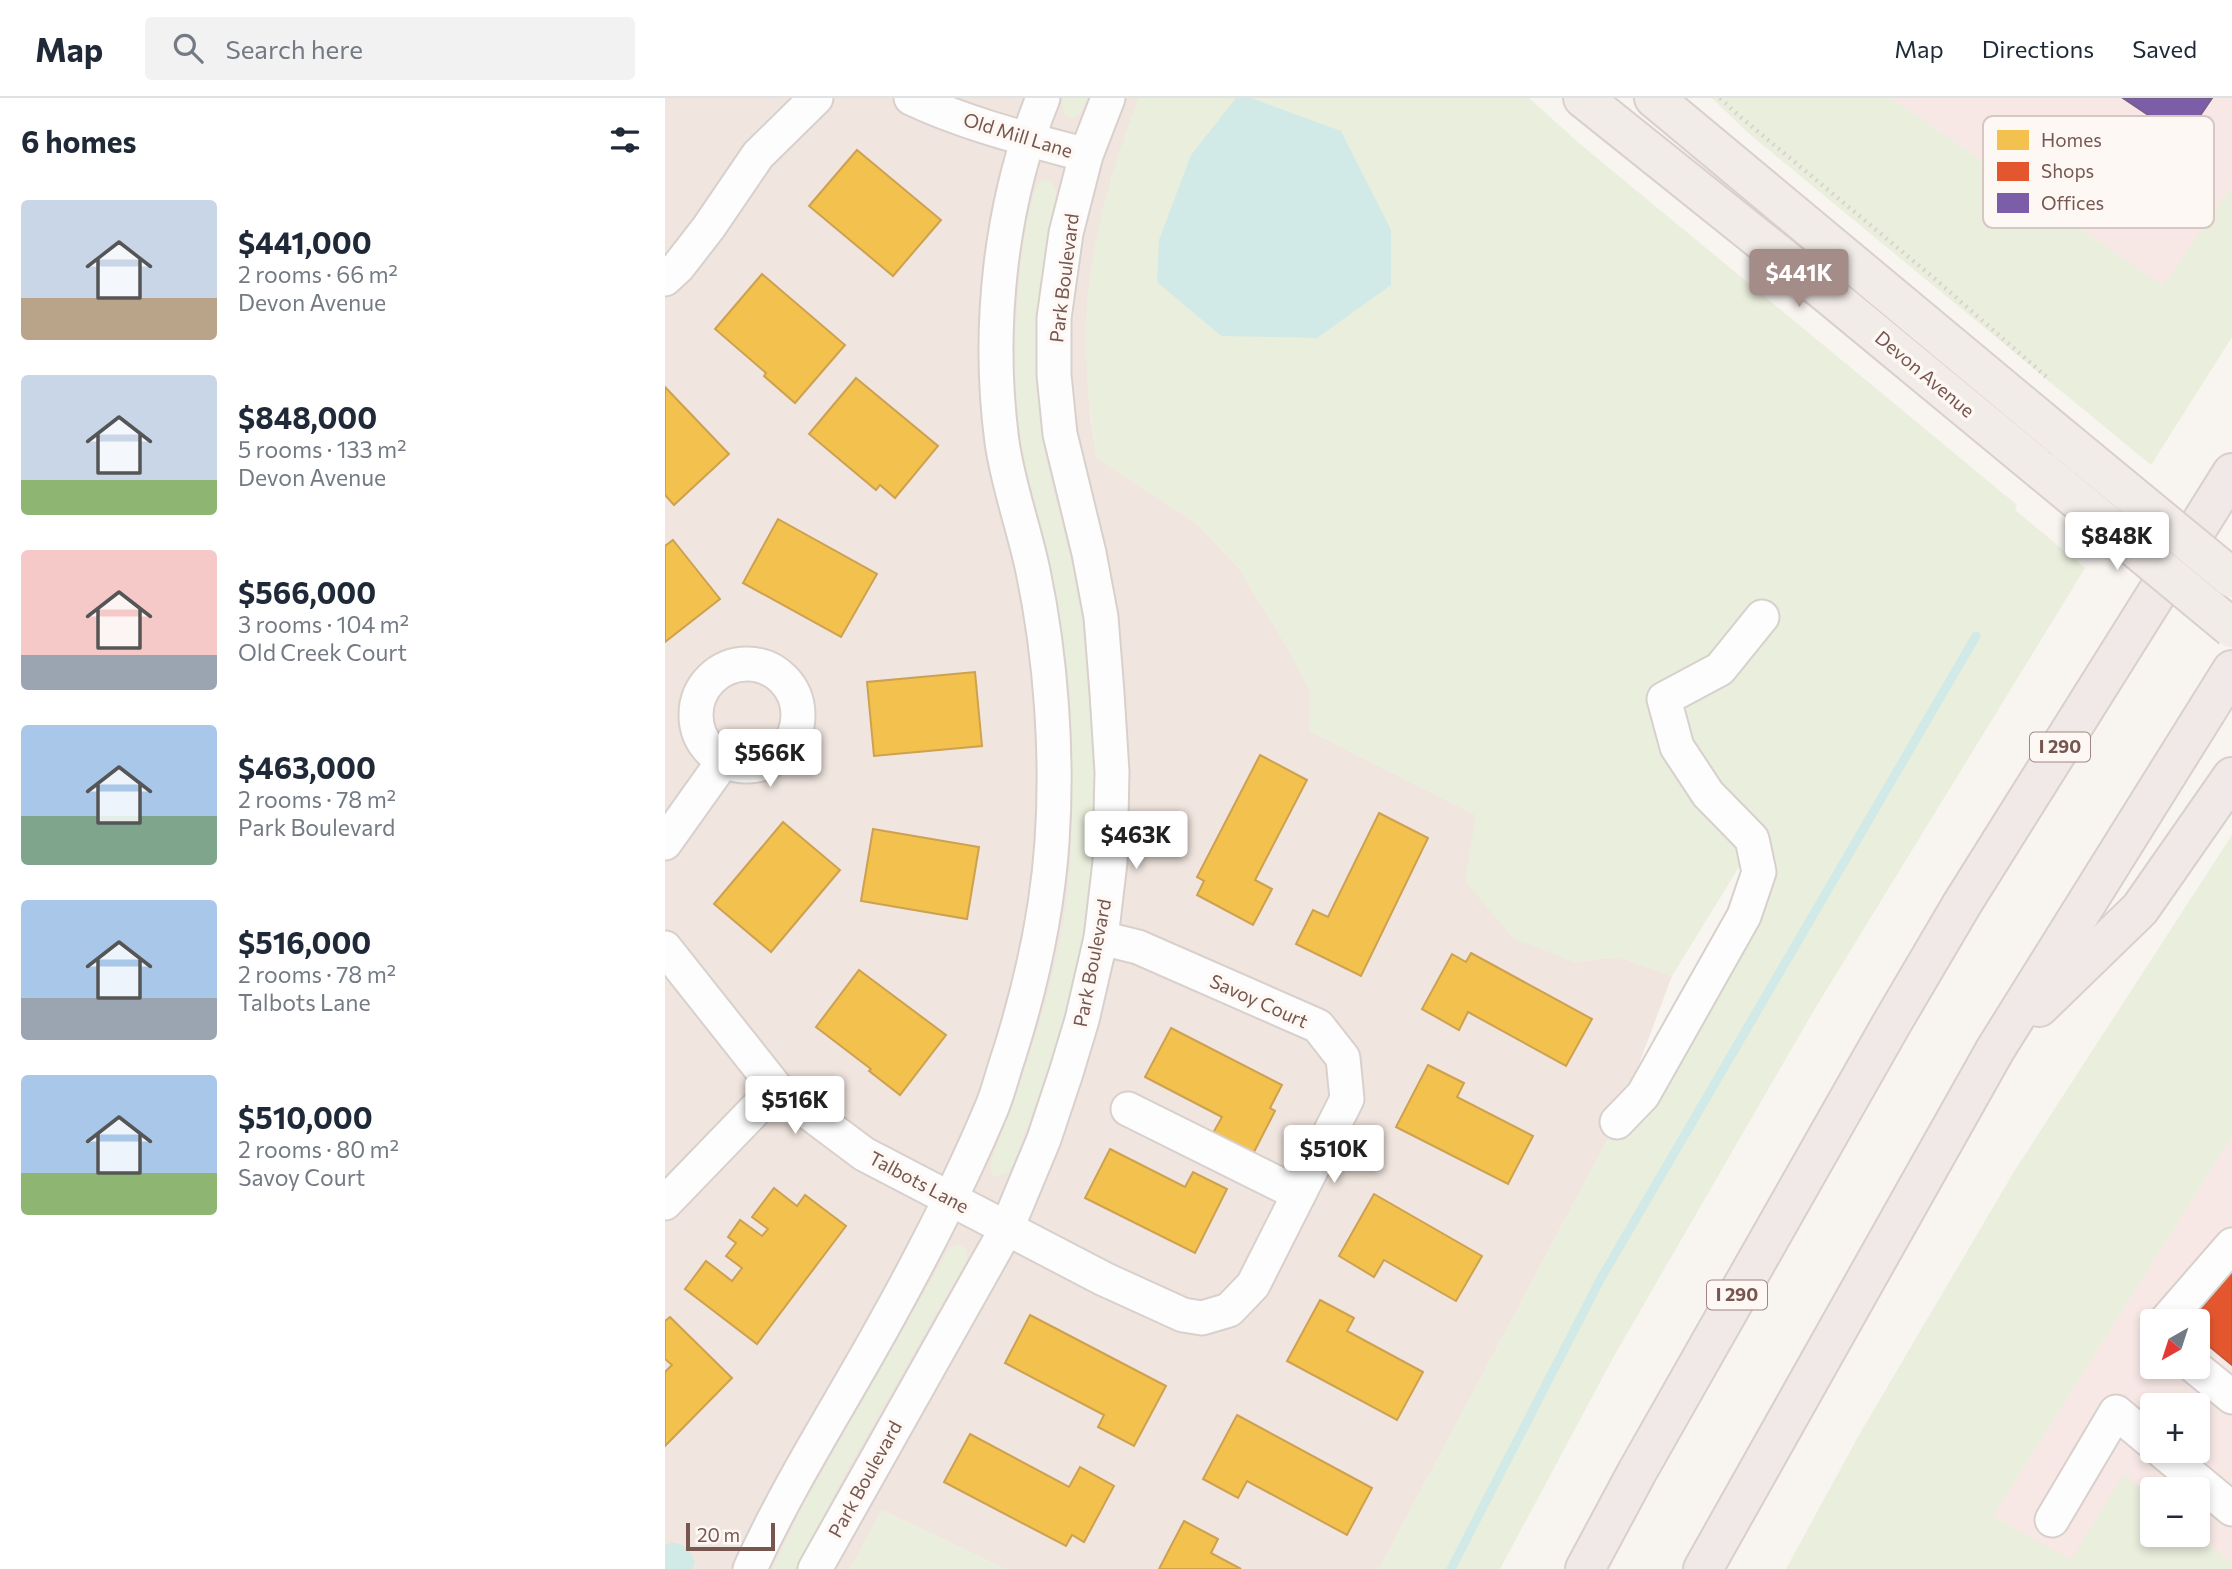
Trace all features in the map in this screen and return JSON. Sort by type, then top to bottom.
[{"type":"highway","name":"I 290","points":[[1585,1569],[1637,1472],[1941,940],[2232,473]]},
{"type":"highway","points":[[1703,1569],[1995,1050],[2232,670]]},
{"type":"highway","points":[[1995,1050],[2140,909],[2232,777]]},
{"type":"main road","name":"Devon Avenue","points":[[1583,98],[1829,295],[2232,628]]},
{"type":"main road","name":"Devon Avenue","points":[[1654,98],[2232,578]]},
{"type":"street","points":[[665,279],[701,237],[758,155],[816,98]]},
{"type":"street","name":"Old Mill Lane","points":[[911,98],[1026,139],[1086,155]]},
{"type":"street","points":[[750,1569],[799,1470],[885,1323],[951,1198],[993,1103],[1026,1002],[1044,916],[1052,843],[1055,776],[1050,693],[1034,572],[1002,444],[996,369],[996,297],[1008,222],[1026,139],[1043,98]]},
{"type":"street","name":"Park Boulevard","points":[[815,1569],[1007,1228],[1053,1112],[1082,1020],[1101,937],[1110,862],[1112,772],[1104,655],[1101,617],[1089,553],[1060,434],[1054,374],[1054,318],[1066,233],[1086,155],[1108,98]]},
{"type":"street","points":[[1617,1122],[1643,1095],[1744,916],[1759,872],[1752,839],[1708,794],[1677,747],[1664,699],[1720,669],[1762,617]]},
{"type":"street","points":[[665,844],[724,760]]},
{"type":"street","name":"Savoy Court","points":[[1007,1228],[1104,1279],[1183,1315],[1202,1318],[1229,1310],[1253,1285],[1347,1099],[1343,1058],[1318,1026],[1138,947],[1101,937]]},
{"type":"street","name":"Talbots Lane","points":[[665,948],[776,1088],[865,1154],[1007,1228]]},
{"type":"street","points":[[665,1203],[776,1088]]},
{"type":"street","points":[[1128,1109],[1299,1194]]},
{"type":"street","points":[[2176,1309],[2232,1245]]},
{"type":"street","points":[[2210,1379],[2232,1397]]},
{"type":"street","points":[[2052,1520],[2116,1412],[2140,1432]]},
{"type":"street","points":[[2176,1463],[2232,1510]]},
{"type":"path","points":[[1720,98],[2059,387]]},
{"type":"shaded area","points":[[665,98],[1139,98],[1111,179],[1090,276],[1087,374],[1097,458],[1196,523],[1238,567],[1288,648],[1310,691],[1310,731],[1476,815],[1466,881],[1574,962],[1619,957],[1672,976],[1617,1122],[1379,1569],[1005,1569],[882,1510],[850,1569],[665,1569]]},
{"type":"shaded area","points":[[1891,98],[2232,98],[2232,186],[2214,213],[2214,116],[1983,116],[1983,162]]},
{"type":"shaded area","points":[[2079,228],[2204,228],[2164,287]]},
{"type":"shaded area","points":[[2232,1136],[2232,1563],[2210,1545],[2210,1477],[2140,1477],[2140,1488],[2124,1475],[2071,1561],[1993,1516]]},
{"type":"green space","points":[[1063,98],[1087,98],[1080,113],[1070,118],[1063,110]]},
{"type":"green space","points":[[1139,98],[1529,98],[1580,144],[2017,505],[2015,510],[2085,568],[1814,1010],[1614,1356],[1500,1569],[1379,1569],[1617,1122],[1770,886],[1739,867],[1672,976],[1619,957],[1574,962],[1513,938],[1465,881],[1476,815],[1310,731],[1310,691],[1288,648],[1238,567],[1196,523],[1097,458],[1086,362],[1090,278],[1105,199]]},
{"type":"green space","points":[[1712,98],[1891,98],[1983,162],[1983,228],[2079,228],[2163,286],[2203,228],[2214,228],[2214,212],[2232,186],[2232,337],[2151,465],[1747,132]]},
{"type":"green space","points":[[1042,180],[1052,183],[1056,193],[1038,316],[1039,409],[1048,466],[1081,613],[1087,660],[1093,752],[1092,866],[1090,900],[1082,944],[1057,1040],[1013,1165],[1008,1172],[997,1177],[992,1174],[990,1164],[1015,1098],[1047,995],[1063,925],[1071,858],[1067,667],[1050,561],[1023,451],[1015,361],[1024,238],[1035,192]]},
{"type":"green space","points":[[2232,835],[2232,1136],[1993,1516],[2071,1560],[2124,1474],[2140,1488],[2140,1547],[2210,1547],[2210,1545],[2232,1563],[2232,1569],[1786,1569],[1859,1435],[2015,1170]]},
{"type":"green space","points":[[957,1244],[966,1249],[967,1260],[849,1467],[795,1569],[772,1569],[803,1505],[949,1249]]},
{"type":"green space","points":[[882,1510],[1005,1569],[850,1569]]},
{"type":"water","points":[[1236,98],[1251,98],[1341,131],[1391,230],[1391,285],[1317,338],[1221,336],[1157,282],[1159,240],[1191,155]]},
{"type":"water","points":[[680,1544],[689,1551],[695,1563],[692,1569],[665,1569],[665,1545]]},
{"type":"building: Homes","points":[[857,150],[941,220],[893,276],[809,206]]},
{"type":"building: Homes","points":[[762,274],[845,345],[795,403],[764,376],[766,373],[715,329]]},
{"type":"building: Homes","points":[[856,378],[938,446],[895,498],[880,485],[876,490],[809,434]]},
{"type":"building: Homes","points":[[665,387],[729,454],[674,505],[665,495]]},
{"type":"building: Homes","points":[[778,519],[877,574],[841,637],[743,583]]},
{"type":"building: Homes","points":[[673,540],[720,599],[665,642],[665,546]]},
{"type":"building: Homes","points":[[975,672],[982,746],[874,756],[867,682]]},
{"type":"building: Homes","points":[[1260,755],[1307,780],[1255,880],[1272,889],[1253,925],[1197,895],[1204,881],[1197,877]]},
{"type":"building: Homes","points":[[1379,813],[1428,838],[1361,976],[1296,944],[1313,910],[1328,917]]},
{"type":"building: Homes","points":[[783,822],[840,870],[771,952],[714,904]]},
{"type":"building: Homes","points":[[873,829],[979,847],[967,919],[861,901]]},
{"type":"building: Homes","points":[[1471,953],[1592,1019],[1566,1066],[1468,1012],[1459,1030],[1422,1009],[1452,954],[1466,962]]},
{"type":"building: Homes","points":[[859,970],[946,1035],[900,1095],[816,1027]]},
{"type":"building: Homes","points":[[1171,1028],[1282,1085],[1270,1108],[1275,1111],[1253,1154],[1213,1133],[1222,1117],[1145,1077]]},
{"type":"building: Homes","points":[[1428,1065],[1464,1083],[1457,1097],[1533,1136],[1508,1184],[1396,1127]]},
{"type":"building: Homes","points":[[1110,1149],[1185,1187],[1193,1172],[1227,1189],[1195,1253],[1085,1198]]},
{"type":"building: Homes","points":[[774,1188],[797,1206],[805,1195],[846,1226],[757,1344],[685,1289],[706,1261],[732,1281],[742,1268],[726,1256],[736,1243],[728,1237],[740,1220],[762,1236],[768,1229],[752,1217]]},
{"type":"building: Homes","points":[[1374,1194],[1482,1256],[1456,1301],[1384,1260],[1374,1277],[1339,1256]]},
{"type":"building: Homes","points":[[1320,1300],[1354,1318],[1347,1331],[1423,1372],[1397,1420],[1287,1361]]},
{"type":"building: Homes","points":[[1030,1315],[1166,1386],[1134,1446],[1098,1427],[1104,1415],[1005,1363]]},
{"type":"building: Homes","points":[[670,1317],[732,1378],[665,1446],[665,1372],[672,1365],[665,1359],[665,1321]]},
{"type":"building: Homes","points":[[1237,1415],[1372,1488],[1347,1535],[1247,1481],[1238,1498],[1203,1479]]},
{"type":"building: Homes","points":[[970,1434],[1069,1487],[1080,1467],[1114,1486],[1084,1542],[1072,1535],[1066,1546],[944,1482]]},
{"type":"building: Homes","points":[[1184,1521],[1218,1539],[1211,1553],[1241,1569],[1159,1569]]},
{"type":"building: Shops","points":[[2232,1272],[2232,1365],[2210,1347],[2210,1309],[2201,1309]]},
{"type":"building: Offices","points":[[2123,98],[2212,98],[2200,116],[2150,116]]},
{"type":"waterway","points":[[1451,1569],[1600,1280],[1976,636]]}]
